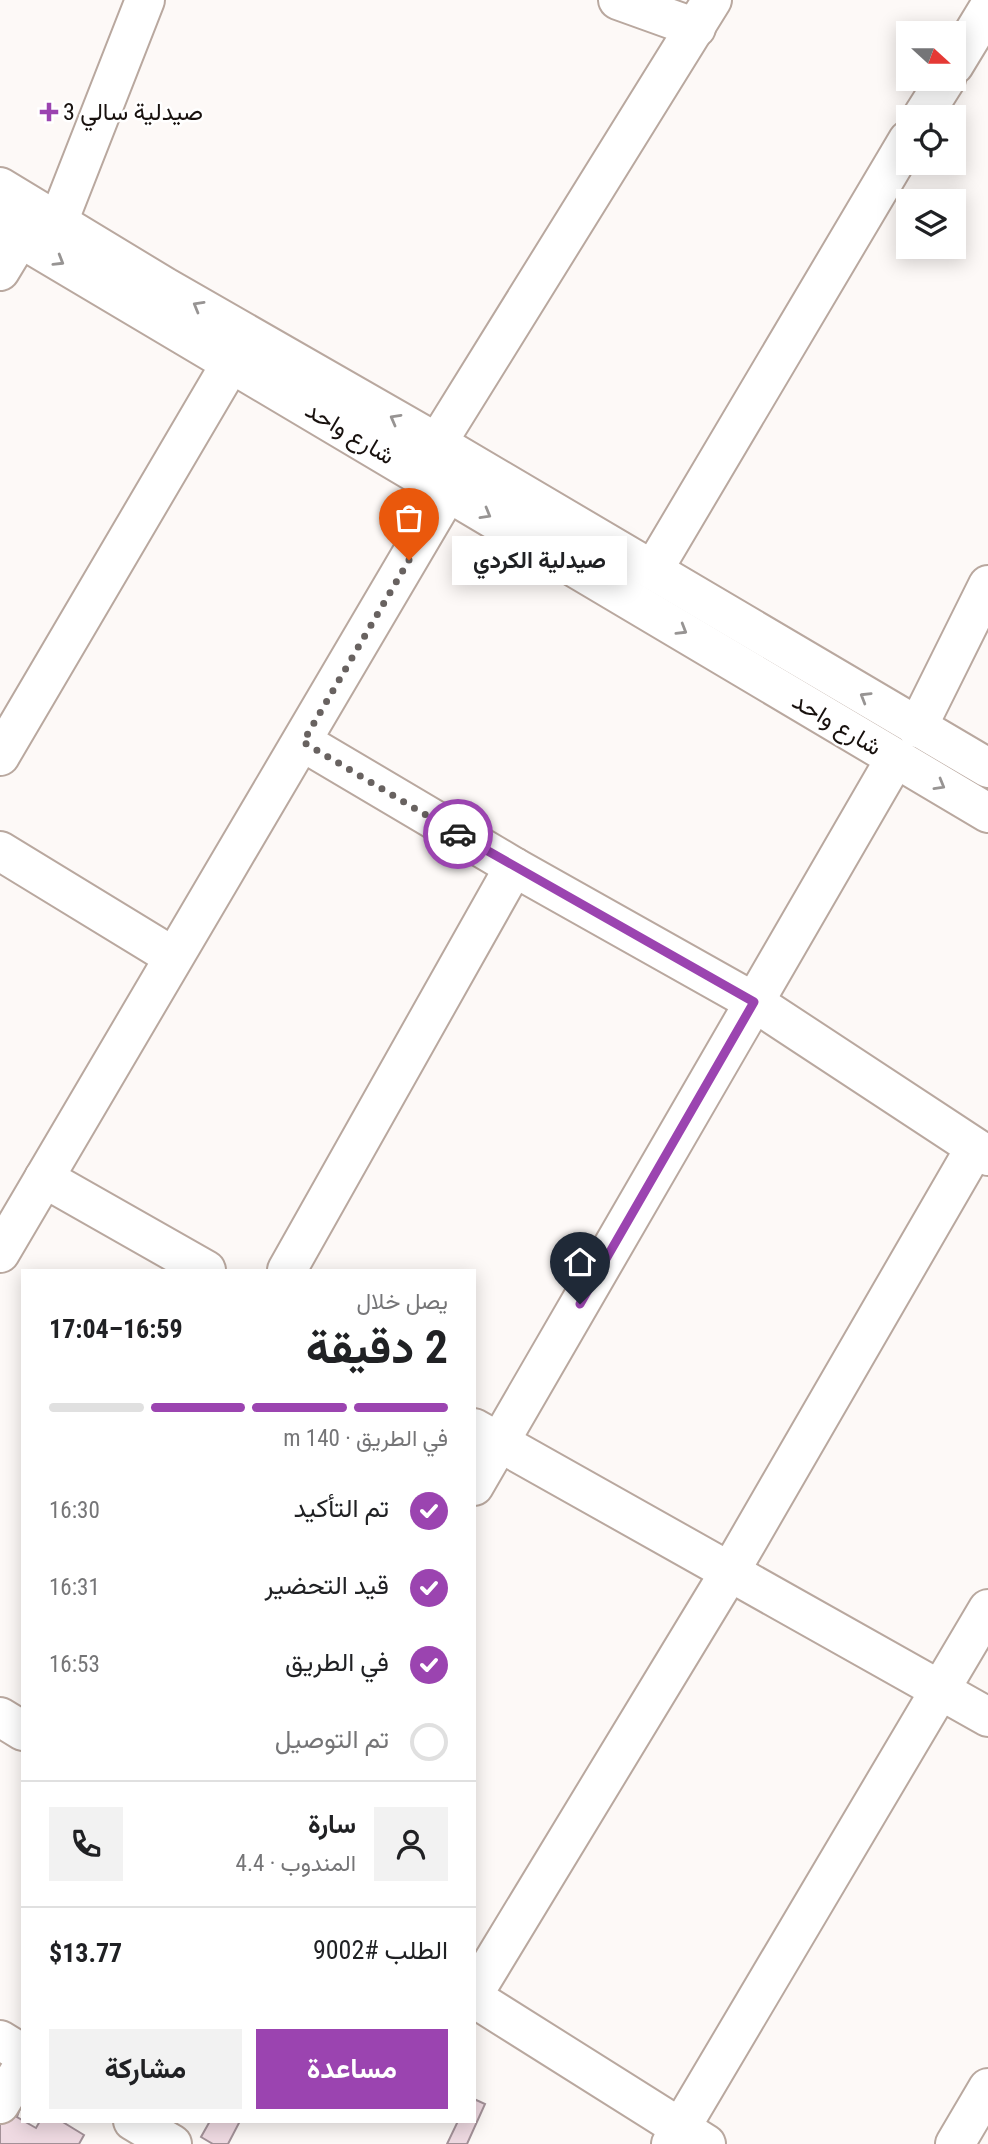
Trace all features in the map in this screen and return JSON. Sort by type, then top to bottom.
[{"type":"street","points":[[58,222],[145,0]]},
{"type":"street","points":[[437,443],[704,14],[618,0]]},
{"type":"street","points":[[966,45],[988,9]]},
{"type":"street","points":[[653,570],[896,160]]},
{"type":"street","name":"شارع واحد","points":[[0,187],[58,222],[287,377],[448,492],[988,813]]},
{"type":"street","points":[[0,271],[10,232]]},
{"type":"street","name":"شارع واحد","points":[[10,232],[231,363],[287,377],[437,443],[988,768]]},
{"type":"street","points":[[0,756],[231,363]]},
{"type":"street","points":[[0,1253],[172,956],[303,742],[448,492]]},
{"type":"street","points":[[918,728],[988,585]]},
{"type":"street","points":[[303,742],[514,867],[754,1002],[982,1152],[476,1993]]},
{"type":"street","points":[[476,1478],[487,1435],[754,1002],[895,759]]},
{"type":"street","points":[[0,851],[172,956]]},
{"type":"street","points":[[288,1269],[514,867]]},
{"type":"street","points":[[44,1178],[204,1269]]},
{"type":"street","points":[[487,1435],[988,1717]]},
{"type":"street","points":[[476,1997],[685,2139],[988,1609]]},
{"type":"street","points":[[0,2040],[21,2053]]},
{"type":"street","points":[[0,2104],[21,2069]]},
{"type":"street","points":[[955,2144],[988,2088]]},
{"type":"street","points":[[136,2123],[172,2144]]},
{"type":"building","points":[[476,2100],[485,2104],[467,2144],[447,2144],[457,2123],[476,2123]]},
{"type":"building","points":[[21,2102],[17,2117],[21,2123],[36,2128],[39,2123],[64,2123],[84,2135],[79,2144],[0,2144],[0,2119]]},
{"type":"building","points":[[209,2123],[239,2123],[228,2144],[213,2144],[201,2137]]},
{"type":"way so far","points":[[409,560],[303,742],[458,834]]},
{"type":"place","name":"صيدلية سالي 3","points":[[49,112]]},
{"type":"place","name":"صيدلية الكردي","points":[[409,560]]},
{"type":"route","points":[[458,834],[754,1002],[580,1304]]}]
